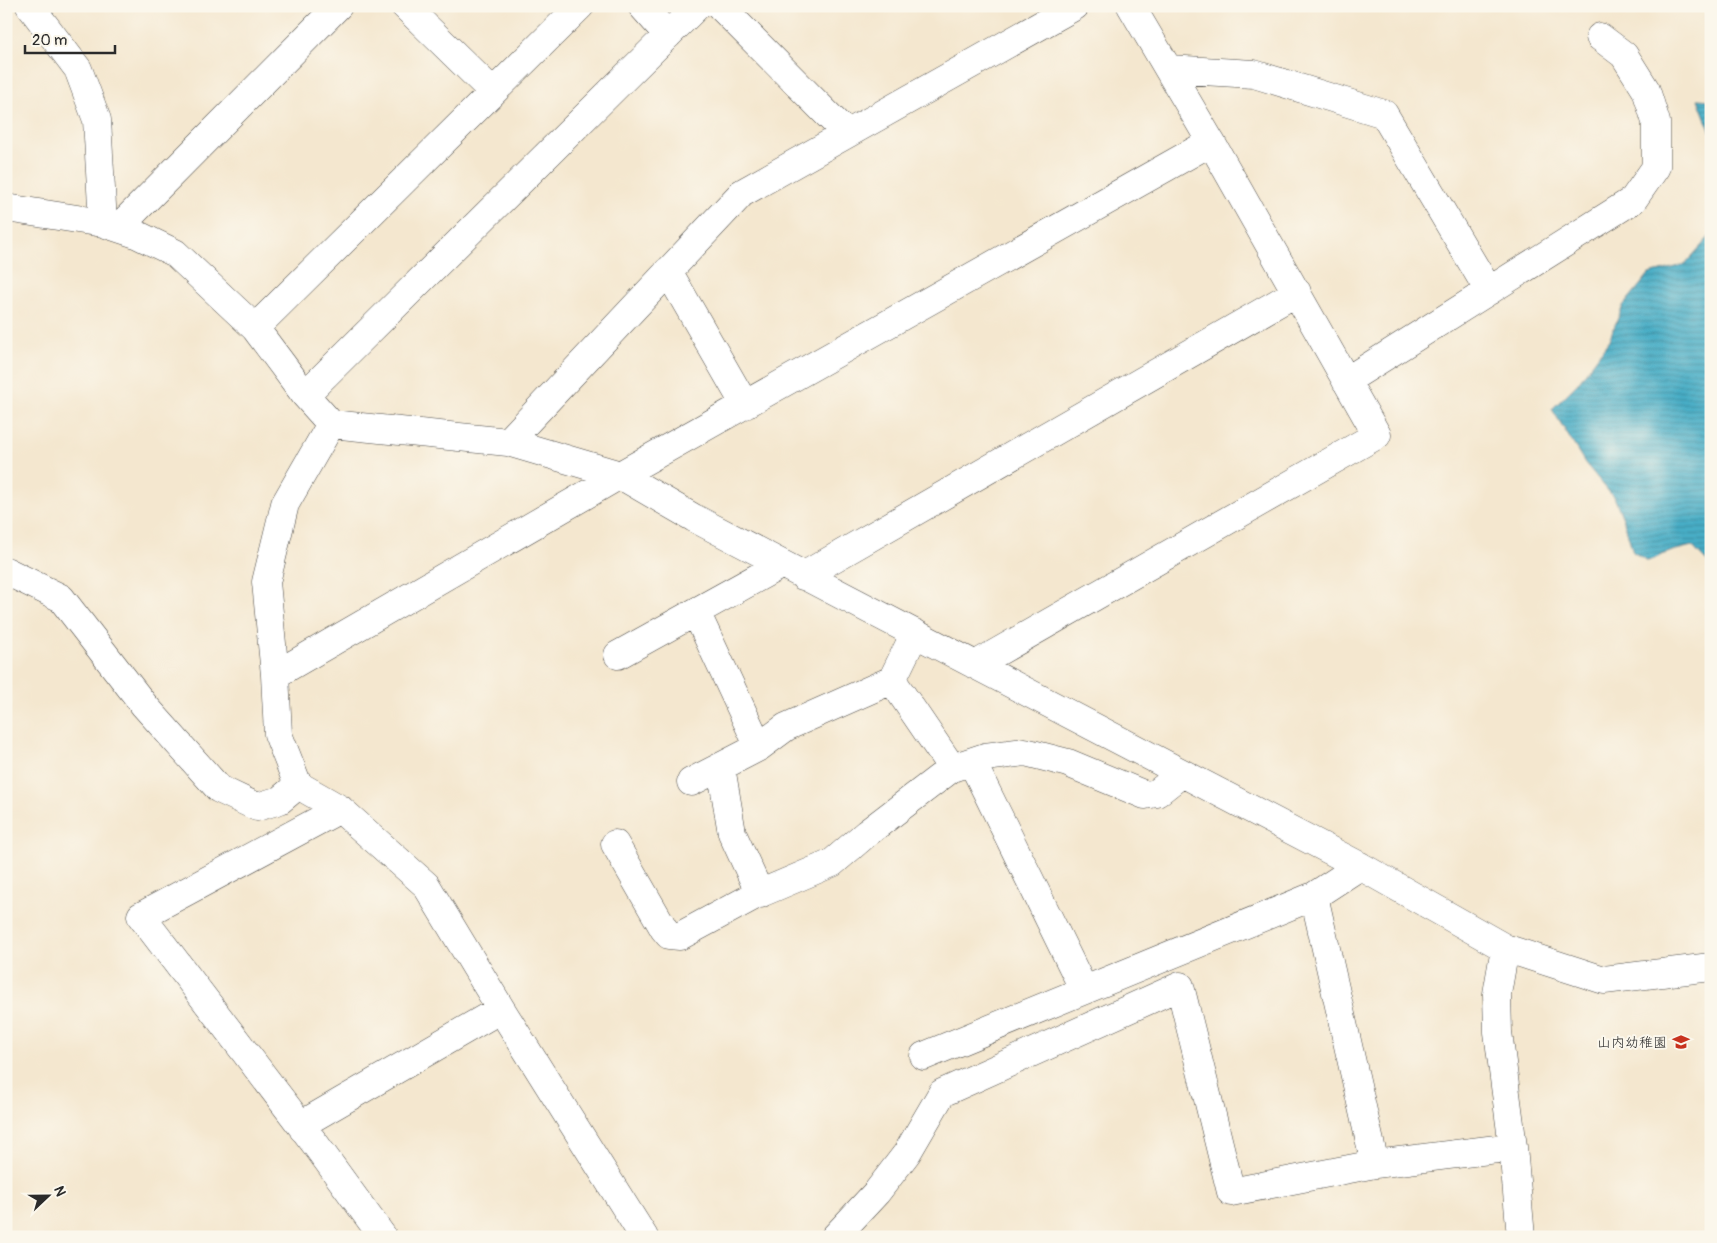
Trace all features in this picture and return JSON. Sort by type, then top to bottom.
[{"type":"street","points":[[30,6],[78,69],[97,120],[111,226]]},
{"type":"street","points":[[111,226],[338,6]]},
{"type":"street","points":[[405,6],[494,92]]},
{"type":"street","points":[[255,328],[580,6]]},
{"type":"street","points":[[642,6],[668,35]]},
{"type":"street","points":[[305,395],[696,6]]},
{"type":"street","points":[[720,6],[848,134]]},
{"type":"street","points":[[508,442],[742,193],[1075,6]]},
{"type":"street","points":[[975,665],[1377,435],[1211,142],[1131,6]]},
{"type":"street","points":[[1346,381],[1633,200],[1656,166],[1656,122],[1646,90],[1624,55],[1600,37]]},
{"type":"street","points":[[1168,69],[1254,74],[1384,114],[1489,291]]},
{"type":"street","points":[[275,675],[620,475],[1211,142]]},
{"type":"street","points":[[6,208],[111,226],[136,234],[175,253],[255,328],[305,395],[331,424],[508,442],[620,475],[694,518],[1360,866],[1505,948],[1604,980],[1711,967]]},
{"type":"street","points":[[668,271],[745,405]]},
{"type":"street","points":[[618,654],[696,612],[793,570],[1297,292]]},
{"type":"street","points":[[331,424],[285,504],[266,582],[275,675],[278,734],[298,784],[340,809],[426,884],[641,1236]]},
{"type":"street","points":[[6,571],[61,598],[144,706],[219,789],[257,807],[280,800],[298,784]]},
{"type":"street","points":[[696,612],[759,747]]},
{"type":"street","points":[[691,782],[759,747],[786,727],[892,680],[915,633]]},
{"type":"street","points":[[892,680],[962,765],[1084,990]]},
{"type":"street","points":[[615,844],[664,929],[669,935],[680,936],[760,894],[832,863],[867,833],[962,765],[985,758],[1025,752],[1068,763],[1145,795],[1157,793],[1182,774]]},
{"type":"street","points":[[721,767],[732,833],[760,894]]},
{"type":"street","points":[[340,809],[142,916],[383,1237]]},
{"type":"street","points":[[924,1056],[1314,896],[1360,866]]},
{"type":"street","points":[[1314,896],[1375,1164]]},
{"type":"street","points":[[1505,948],[1497,994],[1498,1032],[1513,1146],[1521,1237]]},
{"type":"street","points":[[835,1237],[877,1192],[907,1152],[942,1093],[1180,986],[1231,1192],[1375,1164],[1513,1146]]},
{"type":"street","points":[[303,1128],[312,1119],[501,1009]]},
{"type":"water","points":[[1698,99],[1711,100],[1711,133]]},
{"type":"water","points":[[1711,235],[1711,622],[1707,612],[1710,582],[1708,563],[1692,546],[1672,551],[1648,561],[1633,552],[1615,499],[1585,463],[1552,409],[1578,383],[1608,342],[1623,306],[1649,274],[1684,265]]},
{"type":"place","name":"山内幼稚園","points":[[1681,1042]]}]
